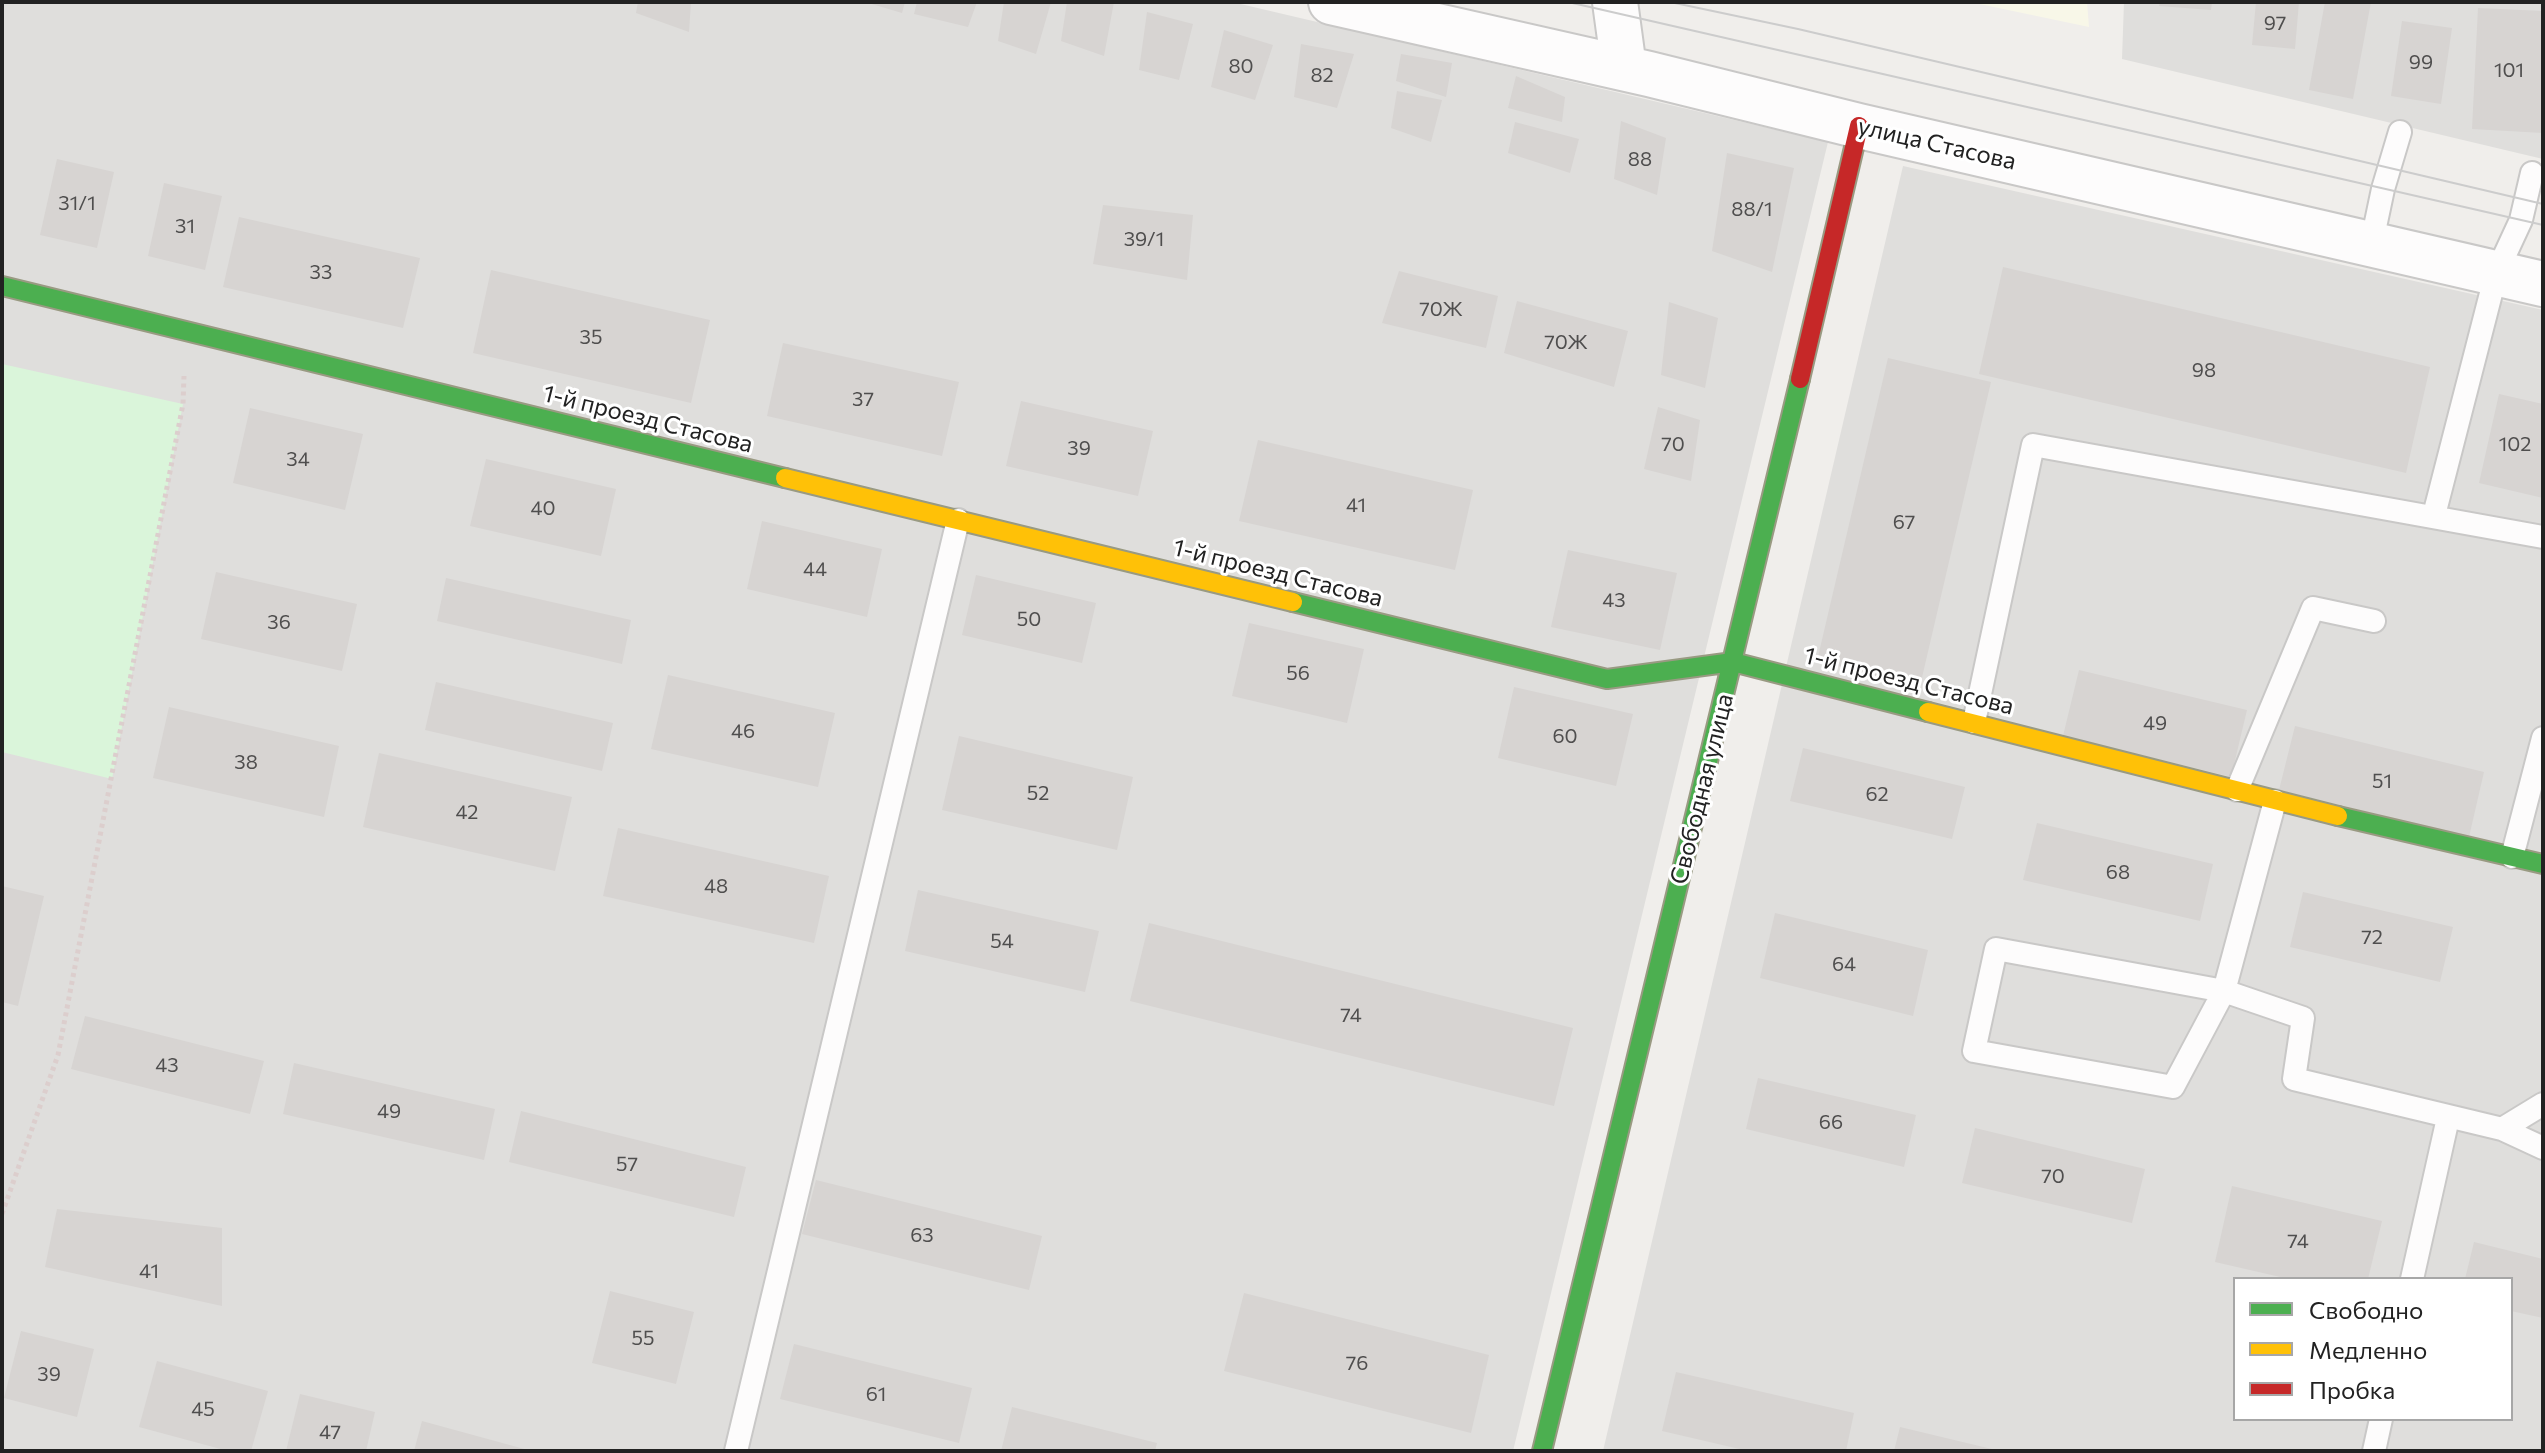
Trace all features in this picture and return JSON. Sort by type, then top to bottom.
[{"type":"street","name":"улица Стасова","points":[[1331,2],[2543,284]]},
{"type":"street","points":[[1615,2],[1624,68]]},
{"type":"street","name":"Свободная улица","points":[[1543,1451],[1859,126]]},
{"type":"street","name":"1-й проезд Стасова","points":[[2,286],[1607,679],[1733,662],[2275,801],[2543,864]]},
{"type":"lane","points":[[2371,246],[2383,189],[2400,132]]},
{"type":"lane","points":[[2434,515],[2496,274],[2521,220],[2532,173]]},
{"type":"lane","points":[[1974,722],[2033,445],[2543,537]]},
{"type":"lane","points":[[736,1451],[958,520]]},
{"type":"lane","points":[[2237,790],[2313,608],[2374,621]]},
{"type":"lane","points":[[2512,857],[2543,738]]},
{"type":"lane","points":[[2275,801],[2224,991],[2173,1087],[1974,1051],[1996,949],[2224,991],[2303,1018],[2294,1079],[2502,1129],[2543,1148]]},
{"type":"lane","points":[[2502,1129],[2543,1104]]},
{"type":"lane","points":[[2412,1277],[2448,1118]]},
{"type":"lane","points":[[2374,1451],[2381,1421]]},
{"type":"path","points":[[2,1214],[58,1055],[183,404],[185,331]]},
{"type":"shaded area","points":[[2,2],[1232,2],[1828,142],[1513,1451],[2,1451]]},
{"type":"shaded area","points":[[1970,2],[2087,2],[2089,27]]},
{"type":"shaded area","points":[[2124,2],[2543,2],[2543,159],[2122,59]]},
{"type":"shaded area","points":[[1903,166],[2543,310],[2543,1451],[1603,1451]]},
{"type":"green space","points":[[2,364],[183,404],[112,779],[2,752]]},
{"type":"building","points":[[638,2],[691,2],[689,32],[636,13]]},
{"type":"building","points":[[865,2],[905,2],[902,13]]},
{"type":"building","points":[[917,2],[977,2],[968,27],[914,14]]},
{"type":"building","points":[[1004,2],[1051,2],[1036,54],[998,41]]},
{"type":"building","points":[[1067,2],[1114,2],[1104,56],[1061,41]]},
{"type":"building","points":[[2160,2],[2212,2],[2211,10],[2159,6]]},
{"type":"building","points":[[2256,2],[2299,2],[2295,49],[2252,45]]},
{"type":"building","points":[[2325,2],[2371,2],[2353,99],[2309,90]]},
{"type":"building","points":[[2478,8],[2543,11],[2543,133],[2472,129]]},
{"type":"building","points":[[1147,12],[1193,24],[1179,80],[1139,70]]},
{"type":"building","points":[[2402,21],[2452,28],[2441,104],[2391,96]]},
{"type":"building","points":[[1224,30],[1273,45],[1255,100],[1211,87]]},
{"type":"building","points":[[1301,44],[1354,54],[1337,108],[1294,97]]},
{"type":"building","points":[[1401,54],[1452,63],[1446,97],[1396,81]]},
{"type":"building","points":[[1516,76],[1565,97],[1562,122],[1508,108]]},
{"type":"building","points":[[1397,91],[1442,100],[1431,142],[1391,128]]},
{"type":"building","points":[[1621,121],[1666,138],[1657,195],[1614,179]]},
{"type":"building","points":[[1515,122],[1579,139],[1570,173],[1508,153]]},
{"type":"building","points":[[1727,153],[1794,168],[1772,272],[1712,251]]},
{"type":"building","points":[[57,159],[114,172],[97,248],[40,235]]},
{"type":"building","points":[[164,183],[222,196],[205,270],[148,256]]},
{"type":"building","points":[[1103,205],[1193,215],[1187,280],[1093,264]]},
{"type":"building","points":[[239,217],[420,258],[403,328],[223,287]]},
{"type":"building","points":[[2003,267],[2430,367],[2406,473],[1979,374]]},
{"type":"building","points":[[491,270],[710,320],[691,403],[473,353]]},
{"type":"building","points":[[1399,271],[1498,296],[1486,348],[1382,323]]},
{"type":"building","points":[[1517,301],[1628,331],[1614,387],[1504,353]]},
{"type":"building","points":[[1669,302],[1718,318],[1705,388],[1661,375]]},
{"type":"building","points":[[783,343],[959,382],[942,456],[767,416]]},
{"type":"building","points":[[1888,358],[1991,382],[1920,686],[1817,661]]},
{"type":"building","points":[[2499,394],[2543,404],[2543,498],[2479,483]]},
{"type":"building","points":[[1021,401],[1153,431],[1138,496],[1006,466]]},
{"type":"building","points":[[1658,407],[1700,420],[1691,481],[1644,469]]},
{"type":"building","points":[[250,408],[363,434],[345,510],[233,483]]},
{"type":"building","points":[[1258,440],[1473,490],[1455,570],[1239,521]]},
{"type":"building","points":[[486,459],[616,489],[601,556],[470,526]]},
{"type":"building","points":[[762,521],[882,549],[867,617],[747,589]]},
{"type":"building","points":[[1568,550],[1677,573],[1660,650],[1551,627]]},
{"type":"building","points":[[216,572],[357,604],[342,671],[201,639]]},
{"type":"building","points":[[976,575],[1096,603],[1082,663],[962,635]]},
{"type":"building","points":[[446,578],[631,620],[622,664],[437,621]]},
{"type":"building","points":[[1249,623],[1364,649],[1347,723],[1232,696]]},
{"type":"building","points":[[2079,670],[2247,710],[2231,777],[2063,736]]},
{"type":"building","points":[[668,675],[835,713],[818,787],[651,749]]},
{"type":"building","points":[[436,682],[613,723],[602,771],[425,730]]},
{"type":"building","points":[[1514,687],[1633,714],[1616,786],[1498,758]]},
{"type":"building","points":[[169,707],[339,746],[324,817],[153,778]]},
{"type":"building","points":[[2295,726],[2484,772],[2469,837],[2279,790]]},
{"type":"building","points":[[959,736],[1133,777],[1117,850],[942,810]]},
{"type":"building","points":[[1803,748],[1965,787],[1952,839],[1790,801]]},
{"type":"building","points":[[379,753],[572,797],[555,871],[363,827]]},
{"type":"building","points":[[2037,823],[2213,864],[2200,921],[2023,880]]},
{"type":"building","points":[[618,828],[829,876],[814,943],[603,896]]},
{"type":"building","points":[[2,886],[44,896],[18,1006],[2,1002]]},
{"type":"building","points":[[918,890],[1099,931],[1085,992],[905,951]]},
{"type":"building","points":[[2303,892],[2453,927],[2440,982],[2290,947]]},
{"type":"building","points":[[1775,913],[1928,950],[1913,1016],[1760,978]]},
{"type":"building","points":[[1149,923],[1573,1028],[1554,1106],[1130,1001]]},
{"type":"building","points":[[85,1016],[264,1061],[250,1114],[71,1069]]},
{"type":"building","points":[[294,1063],[495,1109],[484,1160],[283,1114]]},
{"type":"building","points":[[1758,1078],[1916,1115],[1904,1167],[1746,1129]]},
{"type":"building","points":[[521,1111],[746,1167],[734,1217],[509,1162]]},
{"type":"building","points":[[1975,1128],[2145,1169],[2132,1223],[1962,1183]]},
{"type":"building","points":[[816,1180],[1042,1236],[1029,1290],[802,1234]]},
{"type":"building","points":[[2232,1186],[2382,1221],[2368,1277],[2280,1277],[2215,1262]]},
{"type":"building","points":[[57,1209],[222,1228],[222,1306],[45,1267]]},
{"type":"building","points":[[2474,1242],[2543,1259],[2543,1318],[2513,1311],[2513,1277],[2465,1277]]},
{"type":"building","points":[[610,1291],[694,1312],[676,1384],[592,1363]]},
{"type":"building","points":[[1244,1293],[1489,1355],[1471,1433],[1224,1371]]},
{"type":"building","points":[[21,1331],[94,1349],[77,1417],[4,1398]]},
{"type":"building","points":[[794,1344],[972,1388],[959,1443],[780,1399]]},
{"type":"building","points":[[157,1361],[268,1391],[251,1451],[228,1451],[139,1427]]},
{"type":"building","points":[[1676,1372],[1854,1413],[1846,1451],[1748,1451],[1662,1431]]},
{"type":"building","points":[[300,1394],[375,1412],[366,1451],[286,1451]]},
{"type":"building","points":[[1012,1407],[1157,1443],[1155,1451],[1001,1451]]},
{"type":"building","points":[[422,1421],[528,1450],[528,1451],[414,1451]]},
{"type":"building","points":[[1900,1427],[1996,1450],[1996,1451],[1894,1451]]},
{"type":"tram line","points":[[1568,2],[2543,225]]},
{"type":"tram line","points":[[1670,2],[1798,29],[2543,204]]},
{"type":"traffic: fast","points":[[2,286],[785,478]]},
{"type":"traffic: fast","points":[[1542,1451],[1800,379]]},
{"type":"traffic: fast","points":[[1293,602],[1607,679],[1733,662],[1928,712]]},
{"type":"traffic: fast","points":[[2338,816],[2543,864]]},
{"type":"traffic: slow","points":[[785,478],[1293,602]]},
{"type":"traffic: slow","points":[[1928,712],[2338,816]]},
{"type":"traffic: jam","points":[[1800,379],[1859,126]]}]
